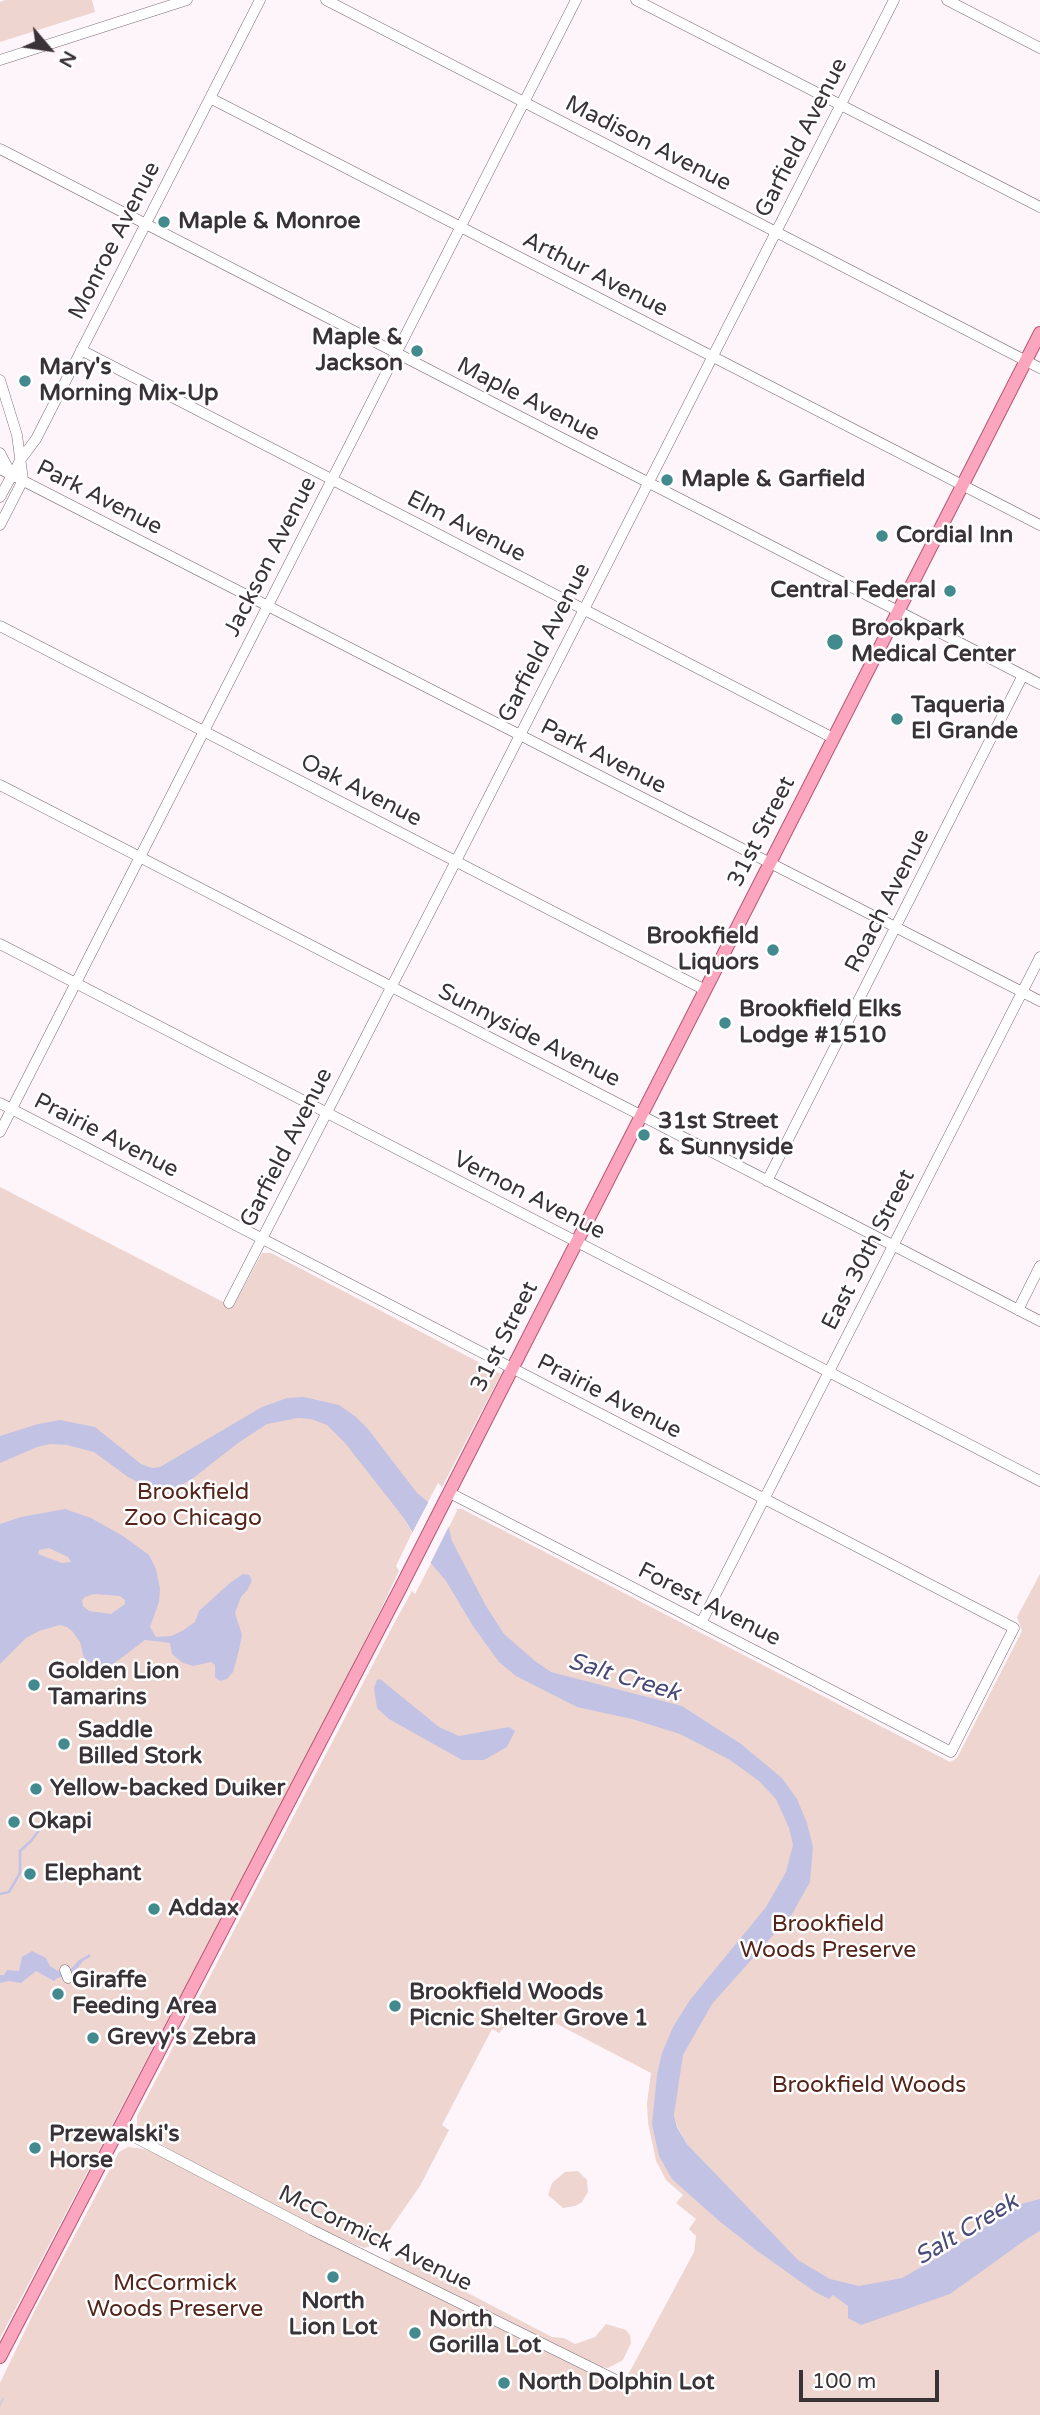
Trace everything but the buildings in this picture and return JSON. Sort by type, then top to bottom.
[{"type":"main road","name":"31st Street","points":[[0,2357],[450,1493],[1040,333]]},
{"type":"street","points":[[0,60],[187,0]]},
{"type":"street","name":"Monroe Avenue","points":[[0,497],[11,475],[36,439],[260,0]]},
{"type":"street","name":"Madison Avenue","points":[[326,0],[1040,368]]},
{"type":"street","name":"Jackson Avenue","points":[[0,1132],[576,0]]},
{"type":"street","points":[[636,0],[1040,207]]},
{"type":"street","name":"Garfield Avenue","points":[[229,1303],[894,0]]},
{"type":"street","points":[[947,0],[1040,48]]},
{"type":"street","name":"Arthur Avenue","points":[[210,98],[1040,525]]},
{"type":"street","name":"Maple Avenue","points":[[0,149],[1040,684]]},
{"type":"street","name":"Elm Avenue","points":[[81,350],[833,738]]},
{"type":"street","points":[[0,380],[17,435],[23,480],[0,525]]},
{"type":"street","points":[[0,453],[11,475]]},
{"type":"street","name":"Park Avenue","points":[[0,469],[1040,1001]]},
{"type":"street","name":"Oak Avenue","points":[[0,626],[705,990]]},
{"type":"street","name":"Roach Avenue","points":[[767,1181],[1023,675]]},
{"type":"street","name":"Sunnyside Avenue","points":[[0,785],[1040,1321]]},
{"type":"street","name":"Vernon Avenue","points":[[0,944],[1040,1481]]},
{"type":"street","name":"East 30th Street","points":[[701,1623],[1040,957]]},
{"type":"street","name":"Prairie Avenue","points":[[0,1103],[1014,1628],[951,1752]]},
{"type":"street","points":[[1018,1310],[1040,1266]]},
{"type":"street","name":"Forest Avenue","points":[[450,1493],[951,1752]]},
{"type":"street","name":"McCormick Avenue","points":[[119,2129],[312,2230],[616,2380]]},
{"type":"green space","points":[[92,0],[95,12],[0,42],[0,2]]},
{"type":"green space","name":"Brookfield Zoo Chicago","points":[[0,1187],[233,1307],[262,1253],[271,1253],[501,1374],[442,1487],[438,1483],[428,1502],[403,1517],[412,1533],[396,1566],[399,1571],[379,1613],[0,2338]]},
{"type":"green space","name":"Brookfield Woods Preserve","points":[[456,1509],[462,1509],[950,1762],[957,1758],[1022,1631],[1017,1617],[1040,1574],[1040,2415],[0,2415],[0,2383],[35,2310],[119,2152],[128,2147],[154,2153],[302,2231],[621,2388],[694,2252],[696,2236],[689,2229],[696,2219],[676,2203],[683,2195],[666,2180],[656,2161],[648,2123],[647,2103],[651,2073],[532,2011],[526,2021],[511,2020],[499,2033],[492,2029],[442,2125],[449,2130],[420,2186],[388,2232],[377,2244],[368,2247],[364,2248],[316,2228],[199,2167],[140,2131],[137,2126],[137,2116],[397,1618],[412,1591],[415,1594]],"holes":[[[677,2086],[674,2115],[687,2144],[728,2188],[652,2124]]]},
{"type":"green space","points":[[578,2171],[587,2180],[588,2192],[582,2202],[563,2208],[548,2195],[552,2183],[565,2172]]},
{"type":"green space","points":[[399,2257],[552,2337],[564,2338],[575,2344],[595,2337],[606,2324],[626,2330],[631,2343],[623,2360],[608,2368],[595,2366],[389,2262],[391,2258]]},
{"type":"water","name":"Salt Creek","points":[[304,1397],[339,1405],[368,1429],[417,1493],[449,1528],[452,1541],[504,1634],[535,1661],[551,1672],[682,1706],[741,1744],[782,1778],[797,1799],[813,1847],[810,1882],[792,1914],[712,2004],[683,2055],[674,2115],[677,2127],[687,2144],[798,2260],[830,2279],[859,2286],[902,2278],[946,2253],[1017,2205],[1040,2199],[1040,2231],[950,2294],[861,2325],[848,2318],[848,2306],[833,2295],[829,2299],[815,2292],[756,2250],[672,2179],[659,2156],[652,2124],[662,2053],[673,2027],[690,2000],[766,1907],[786,1872],[793,1845],[789,1828],[776,1799],[759,1781],[730,1760],[680,1734],[632,1719],[577,1707],[516,1676],[499,1662],[403,1517],[345,1443],[327,1425],[298,1418],[267,1424],[192,1479],[176,1488],[164,1490],[146,1486],[128,1477],[94,1452],[67,1445],[50,1444],[37,1447],[0,1463],[0,1436],[60,1420],[95,1427],[141,1464],[152,1468],[160,1467],[262,1407],[287,1398]]},
{"type":"water","points":[[65,1509],[91,1518],[149,1555],[156,1569],[160,1589],[159,1602],[150,1627],[156,1637],[171,1636],[182,1631],[195,1622],[199,1611],[231,1582],[243,1574],[249,1575],[252,1580],[235,1613],[242,1635],[233,1672],[227,1679],[220,1681],[215,1677],[215,1665],[211,1662],[193,1666],[183,1663],[172,1654],[170,1643],[145,1640],[112,1665],[103,1668],[84,1658],[80,1642],[72,1631],[60,1625],[26,1638],[0,1664],[0,1524]],"holes":[[[49,1548],[68,1557],[71,1562],[62,1563],[38,1554],[39,1550]],[[94,1594],[120,1596],[125,1600],[125,1604],[111,1614],[89,1611],[83,1606],[82,1600]]]},
{"type":"water","points":[[380,1679],[439,1727],[459,1736],[509,1727],[515,1731],[507,1747],[484,1760],[462,1760],[389,1719],[377,1708],[374,1688]]},
{"type":"water","points":[[32,1951],[46,1958],[50,1966],[61,1973],[71,1969],[79,1960],[90,1954],[90,1957],[83,1961],[73,1974],[54,1981],[36,1971],[21,1983],[0,1983],[0,1975],[4,1975],[7,1970],[19,1971],[22,1957]]},
{"type":"pier","points":[[430,1499],[450,1524],[429,1566],[410,1537]]},
{"type":"waterway","points":[[0,1894],[9,1892],[20,1873],[20,1851],[43,1825]]},
{"type":"place","name":"Maple & Monroe","points":[[164,222]]},
{"type":"place","name":"Maple & Jackson","points":[[417,351]]},
{"type":"place","name":"Mary's Morning Mix-Up","points":[[25,381]]},
{"type":"place","name":"Maple & Garfield","points":[[667,480]]},
{"type":"place","name":"Cordial Inn","points":[[882,536]]},
{"type":"place","name":"Central Federal","points":[[950,591]]},
{"type":"place","name":"Brookpark Medical Center","points":[[835,642]]},
{"type":"place","name":"Taqueria El Grande","points":[[897,719]]},
{"type":"place","name":"Brookfield Liquors","points":[[773,950]]},
{"type":"place","name":"Brookfield Elks Lodge #1510","points":[[725,1023]]},
{"type":"place","name":"31st Street & Sunnyside","points":[[644,1135]]},
{"type":"place","name":"Golden Lion Tamarins","points":[[34,1685]]},
{"type":"place","name":"Saddle Billed Stork","points":[[64,1744]]},
{"type":"place","name":"Yellow-backed Duiker","points":[[36,1789]]},
{"type":"place","name":"Okapi","points":[[14,1822]]},
{"type":"place","name":"Elephant","points":[[30,1874]]},
{"type":"place","name":"Addax","points":[[154,1909]]},
{"type":"place","name":"Giraffe Feeding Area","points":[[58,1994]]},
{"type":"place","name":"Brookfield Woods Picnic Shelter Grove 1","points":[[395,2006]]},
{"type":"place","name":"Grevy's Zebra","points":[[93,2038]]},
{"type":"place","name":"Przewalski's Horse","points":[[35,2148]]},
{"type":"place","name":"North Lion Lot","points":[[333,2277]]},
{"type":"place","name":"North Gorilla Lot","points":[[415,2333]]},
{"type":"place","name":"North Dolphin Lot","points":[[504,2383]]},
{"type":"park label","name":"Brookfield Woods","points":[[869,2086]]},
{"type":"park label","name":"McCormick Woods Preserve","points":[[175,2297]]}]
